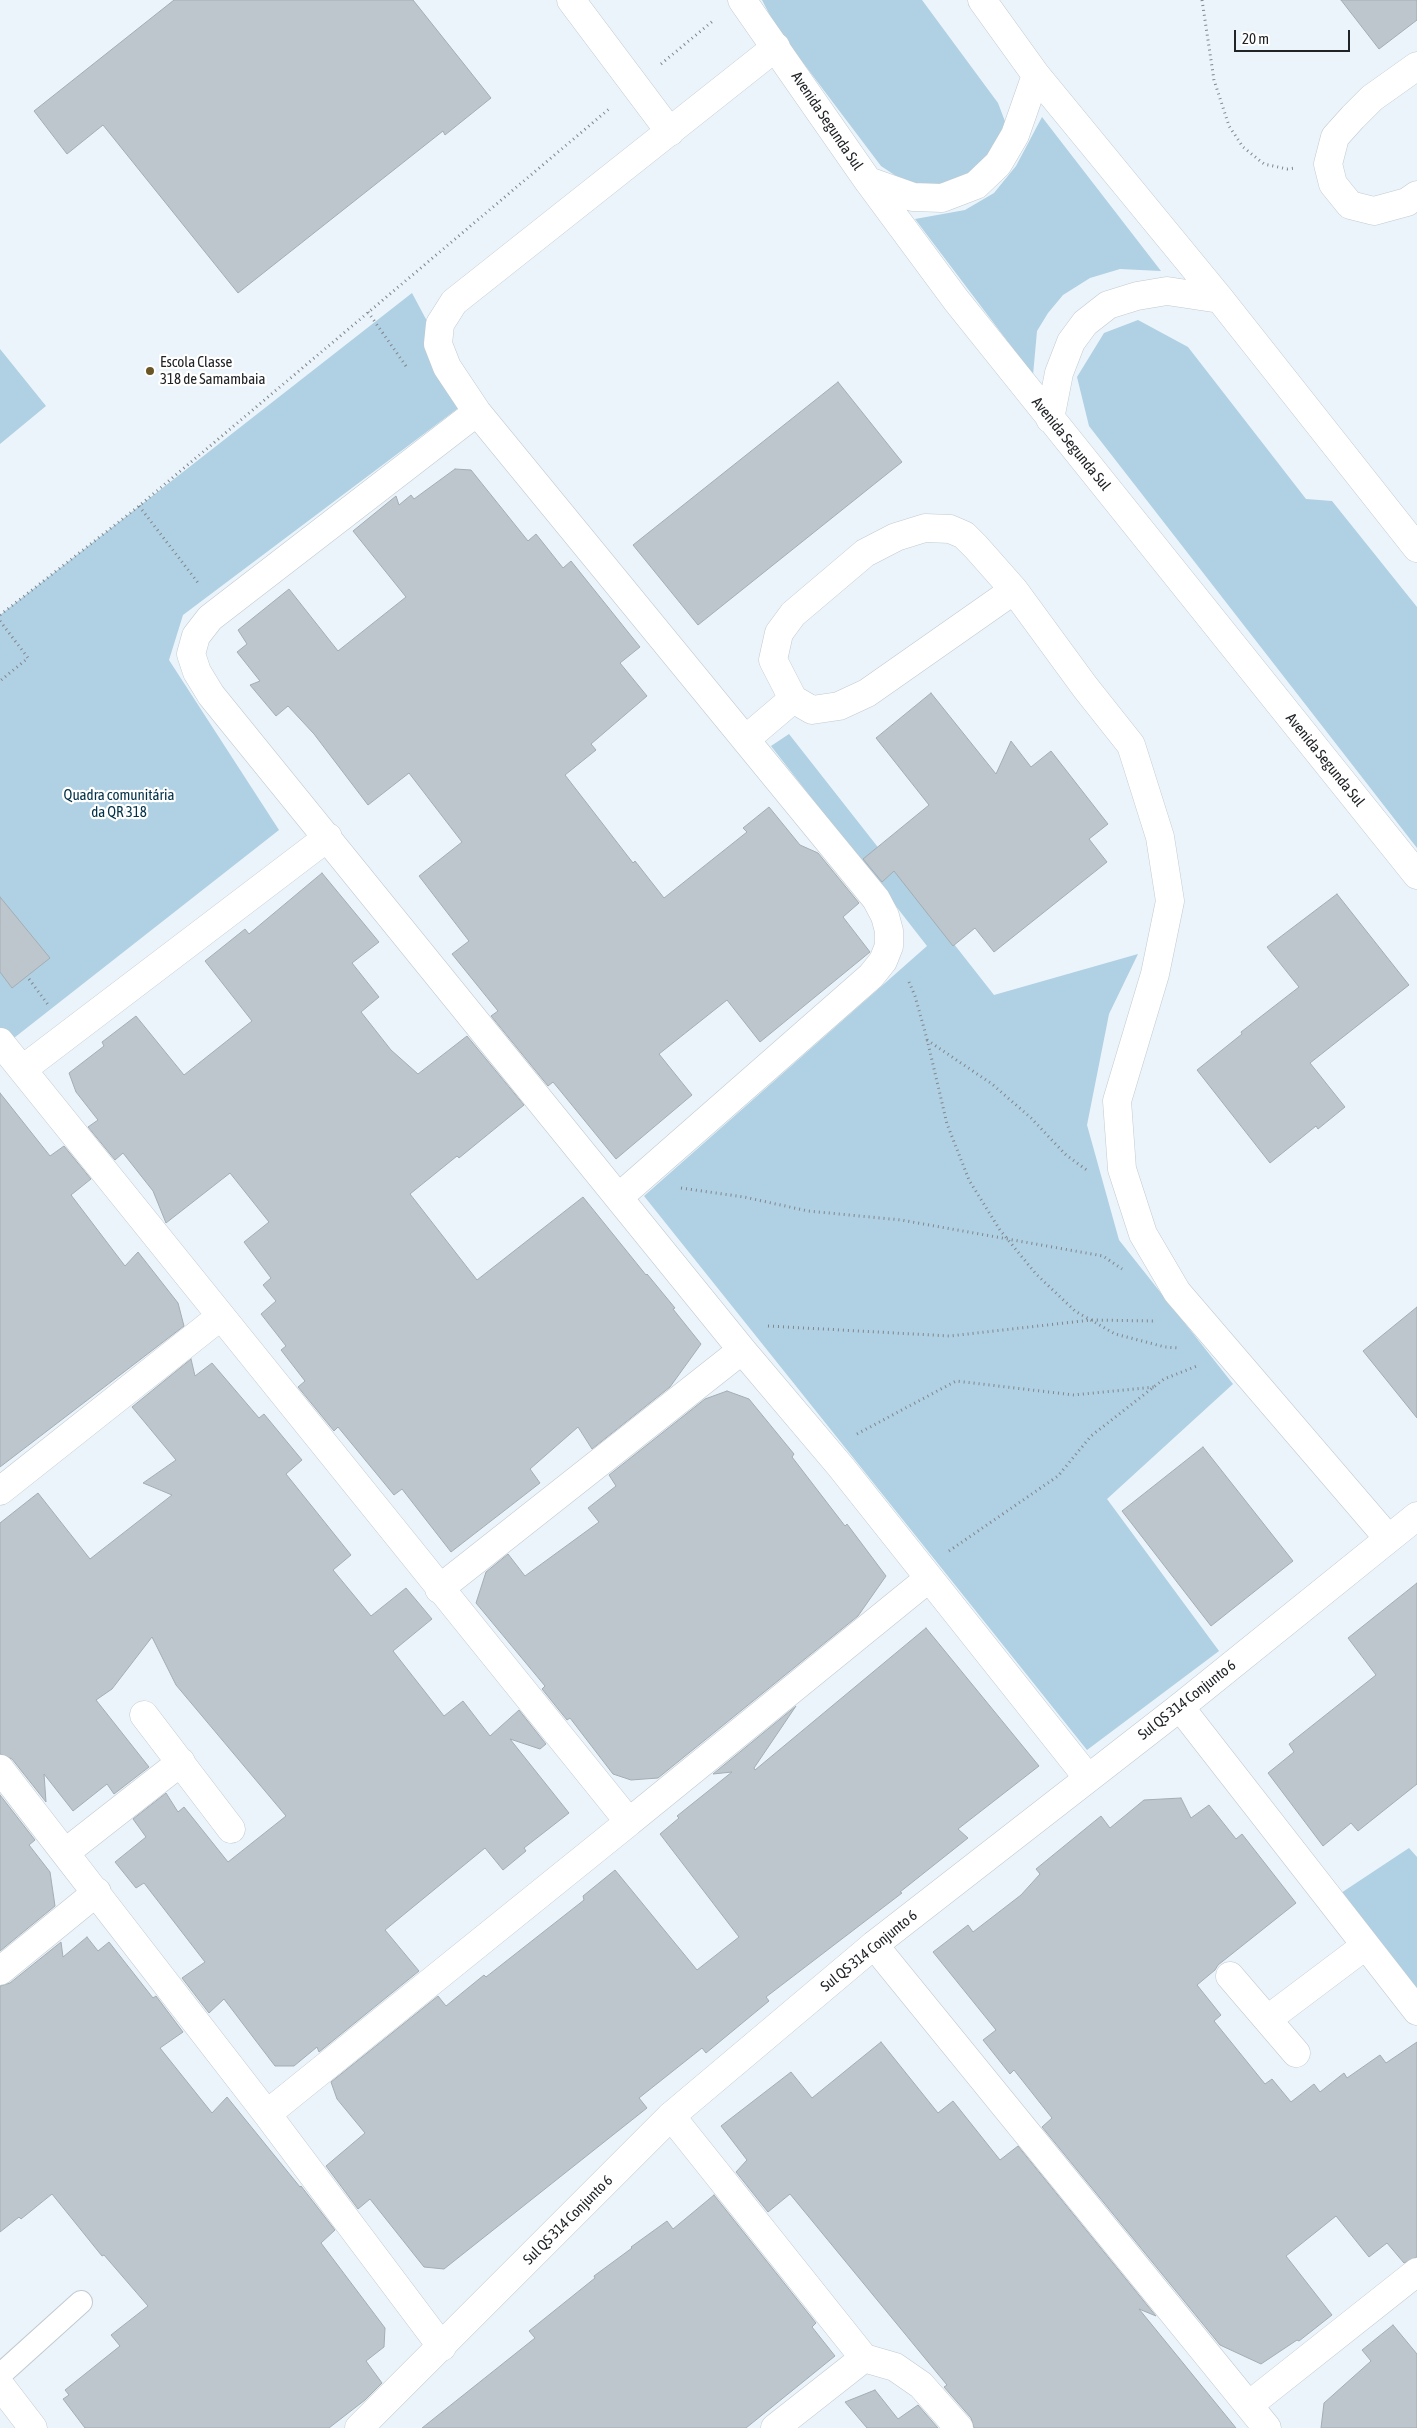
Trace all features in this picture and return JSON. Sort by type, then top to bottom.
[{"type":"street","points":[[571,0],[634,87],[670,132]]},
{"type":"street","name":"Avenida Segunda Sul","points":[[742,0],[868,181],[956,300],[1417,875]]},
{"type":"street","points":[[982,0],[1036,75],[1220,299],[1417,548]]},
{"type":"street","points":[[619,1197],[871,976],[884,961],[889,946],[889,931],[885,916],[876,899],[477,412],[448,368],[438,344],[440,324],[454,302],[776,47]]},
{"type":"street","points":[[1417,66],[1372,98],[1335,137],[1328,164],[1333,184],[1350,204],[1374,211],[1407,202],[1417,195]]},
{"type":"street","points":[[868,181],[914,197],[942,198],[976,185],[998,164],[1015,135],[1036,75]]},
{"type":"street","points":[[1050,419],[1059,372],[1071,342],[1086,323],[1108,306],[1137,296],[1168,291],[1220,299]]},
{"type":"street","points":[[477,412],[210,618],[196,636],[192,654],[197,672],[211,695],[742,1350],[841,1467],[928,1579],[1088,1778]]},
{"type":"street","points":[[1014,590],[867,693],[839,706],[812,710],[794,699],[773,660],[779,634],[792,614],[865,553],[896,537],[925,528],[950,529],[964,535],[1014,590],[1130,745],[1160,837],[1170,900],[1155,974],[1117,1101],[1122,1169],[1143,1234],[1177,1292],[1388,1538]]},
{"type":"street","points":[[746,738],[794,699]]},
{"type":"street","points":[[23,1069],[328,837]]},
{"type":"street","points":[[0,1042],[439,1589],[629,1822]]},
{"type":"street","points":[[0,1491],[221,1316]]},
{"type":"street","points":[[439,1589],[742,1350]]},
{"type":"street","name":"Sul QS 314 Conjunto 6","points":[[359,2428],[671,2116],[874,1945],[1180,1708],[1417,1516]]},
{"type":"street","points":[[267,2114],[928,1579]]},
{"type":"street","points":[[1180,1708],[1417,2011]]},
{"type":"street","points":[[144,1715],[231,1829]]},
{"type":"street","points":[[66,1852],[181,1762]]},
{"type":"street","points":[[0,1769],[267,2114],[442,2347]]},
{"type":"street","points":[[0,1971],[97,1892]]},
{"type":"street","points":[[874,1945],[1267,2428]]},
{"type":"street","points":[[1268,2019],[1366,1946]]},
{"type":"street","points":[[1230,1976],[1296,2053]]},
{"type":"street","points":[[671,2116],[864,2358],[895,2367],[921,2385],[959,2428]]},
{"type":"street","points":[[1249,2405],[1417,2272]]},
{"type":"street","points":[[775,2428],[864,2358]]},
{"type":"street","points":[[0,2385],[33,2428]]},
{"type":"lane","points":[[0,2375],[81,2302]]},
{"type":"path","points":[[1202,0],[1214,80],[1228,126],[1243,147],[1264,164],[1287,169],[1328,164]]},
{"type":"path","points":[[0,615],[139,506],[715,19]]},
{"type":"path","points":[[139,506],[219,610]]},
{"type":"path","points":[[0,622],[28,658],[0,681]]},
{"type":"path","points":[[889,946],[915,996],[947,1124],[969,1180],[1007,1238],[1036,1274],[1075,1311],[1115,1334],[1165,1347],[1230,1352]]},
{"type":"path","points":[[927,1039],[992,1084],[1031,1118],[1066,1155],[1096,1177]]},
{"type":"path","points":[[648,1170],[674,1186],[744,1197],[808,1211],[902,1220],[1103,1256],[1125,1271]]},
{"type":"path","points":[[767,1326],[950,1336],[1091,1320],[1203,1322]]},
{"type":"path","points":[[943,1555],[1058,1476],[1092,1436],[1164,1379],[1230,1352]]},
{"type":"path","points":[[849,1438],[956,1381],[1074,1395],[1154,1387]]},
{"type":"green space","points":[[762,0],[922,0],[998,103],[1006,124],[984,168],[938,191],[911,186],[881,166],[776,27]]},
{"type":"green space","points":[[1042,117],[1161,271],[1120,269],[1090,278],[1063,295],[1048,313],[1037,331],[1033,375],[915,219],[965,210],[994,193],[1016,166]]},
{"type":"green space","name":"Quadra comunitária da QR 318","points":[[412,293],[469,400],[183,615],[169,660],[279,830],[5,1045],[0,1038],[0,615]]},
{"type":"green space","points":[[1138,320],[1188,347],[1306,499],[1332,501],[1417,607],[1417,848],[1089,426],[1077,377],[1104,333]]},
{"type":"green space","points":[[0,349],[46,406],[0,444]]},
{"type":"green space","points":[[789,734],[994,995],[1138,954],[1109,1014],[1087,1125],[1119,1240],[1233,1384],[1107,1499],[1219,1651],[1087,1750],[644,1196],[927,946],[771,746]]},
{"type":"green space","points":[[1409,1848],[1417,1857],[1417,1991],[1341,1893]]},
{"type":"building","points":[[174,0],[413,0],[491,98],[445,135],[443,131],[238,293],[103,125],[67,154],[34,111]]},
{"type":"building","points":[[1341,0],[1417,0],[1417,20],[1379,49]]},
{"type":"building","points":[[838,382],[902,462],[698,625],[633,545]]},
{"type":"building","points":[[455,469],[471,470],[528,541],[536,534],[563,568],[571,561],[640,647],[620,663],[647,696],[591,744],[596,750],[565,775],[633,863],[635,861],[664,898],[747,832],[743,828],[769,807],[800,845],[818,853],[859,903],[843,917],[870,952],[760,1042],[727,1000],[659,1054],[692,1095],[616,1159],[553,1082],[548,1086],[491,1016],[498,1011],[452,954],[469,941],[419,876],[462,842],[409,773],[368,805],[314,734],[288,706],[276,716],[250,685],[260,681],[237,652],[247,644],[238,630],[289,589],[338,651],[406,597],[353,531],[396,496],[399,505],[411,495],[414,499]]},
{"type":"building","points":[[931,693],[996,774],[1011,741],[1031,767],[1051,751],[1108,824],[1089,839],[1107,862],[994,952],[975,928],[953,946],[894,871],[882,882],[863,859],[929,805],[876,738]]},
{"type":"building","points":[[322,873],[379,942],[352,963],[379,997],[361,1012],[391,1050],[418,1074],[467,1036],[524,1105],[459,1158],[457,1156],[410,1194],[477,1280],[583,1197],[675,1308],[673,1309],[701,1344],[670,1387],[592,1449],[578,1427],[530,1469],[540,1483],[451,1552],[402,1489],[394,1495],[338,1427],[334,1431],[298,1387],[305,1381],[281,1350],[286,1346],[261,1314],[276,1301],[263,1285],[271,1278],[244,1242],[269,1222],[230,1173],[166,1223],[153,1191],[123,1153],[115,1160],[88,1127],[98,1120],[76,1092],[69,1073],[104,1046],[102,1042],[136,1016],[184,1075],[252,1021],[205,961],[245,929],[249,934]]},
{"type":"building","points":[[1337,894],[1409,985],[1310,1063],[1345,1107],[1318,1129],[1316,1126],[1270,1163],[1197,1070],[1242,1034],[1241,1032],[1299,987],[1267,947]]},
{"type":"building","points":[[0,897],[50,958],[12,988],[0,972]]},
{"type":"building","points":[[0,1093],[50,1156],[64,1146],[91,1179],[71,1195],[125,1266],[138,1252],[178,1303],[184,1326],[0,1467]]},
{"type":"building","points":[[1417,1307],[1417,1418],[1363,1351]]},
{"type":"building","points":[[191,1359],[195,1376],[212,1363],[259,1418],[264,1414],[302,1460],[286,1474],[351,1555],[333,1570],[371,1616],[406,1588],[432,1619],[393,1651],[444,1716],[463,1701],[490,1736],[519,1710],[546,1744],[540,1749],[510,1739],[569,1813],[524,1848],[526,1851],[503,1870],[485,1848],[385,1930],[419,1971],[319,2052],[317,2047],[294,2066],[275,2066],[224,1999],[209,2013],[182,1978],[205,1962],[144,1883],[136,1888],[115,1862],[146,1837],[133,1819],[166,1793],[178,1812],[184,1807],[228,1862],[286,1816],[176,1685],[152,1637],[112,1689],[96,1700],[149,1767],[114,1794],[107,1784],[73,1811],[44,1774],[46,1802],[12,1759],[0,1754],[0,1523],[38,1493],[90,1559],[172,1495],[143,1483],[176,1460],[132,1407]]},
{"type":"building","points":[[727,1391],[749,1399],[794,1454],[792,1457],[845,1526],[847,1524],[886,1576],[858,1616],[658,1778],[631,1780],[613,1774],[570,1718],[567,1720],[542,1689],[545,1686],[476,1603],[486,1572],[508,1554],[525,1576],[599,1522],[588,1508],[616,1486],[609,1475],[705,1399]]},
{"type":"building","points":[[1203,1447],[1293,1561],[1211,1626],[1122,1511]]},
{"type":"building","points":[[1417,1583],[1417,1784],[1358,1831],[1351,1823],[1323,1846],[1268,1773],[1294,1752],[1289,1744],[1376,1675],[1348,1638]]},
{"type":"building","points":[[926,1628],[1039,1766],[958,1829],[968,1838],[900,1892],[902,1893],[766,1997],[769,2001],[706,2053],[702,2048],[639,2098],[647,2108],[444,2269],[424,2267],[370,2199],[358,2209],[326,2166],[365,2133],[337,2099],[331,2082],[438,1996],[446,2006],[484,1975],[486,1977],[584,1900],[583,1896],[615,1870],[697,1970],[739,1937],[660,1834],[679,1818],[677,1816],[732,1772],[713,1774],[796,1706],[754,1768],[755,1770]]},
{"type":"building","points":[[0,1795],[35,1840],[29,1845],[50,1872],[55,1906],[0,1951]]},
{"type":"building","points":[[1181,1798],[1191,1818],[1209,1805],[1236,1839],[1242,1834],[1296,1903],[1218,1965],[1215,1970],[1197,1985],[1221,2015],[1214,2021],[1265,2084],[1272,2079],[1291,2102],[1314,2084],[1320,2092],[1344,2073],[1347,2078],[1380,2055],[1386,2063],[1417,2042],[1417,2257],[1404,2263],[1387,2243],[1369,2257],[1336,2216],[1286,2256],[1332,2315],[1299,2341],[1297,2340],[1261,2364],[1220,2345],[1042,2127],[1052,2118],[1014,2070],[1010,2074],[983,2040],[996,2030],[933,1952],[968,1925],[973,1932],[1021,1895],[1040,1874],[1036,1869],[1101,1816],[1110,1828],[1144,1800]]},
{"type":"building","points":[[87,1937],[98,1951],[109,1942],[153,1998],[156,1996],[183,2032],[160,2048],[212,2113],[227,2097],[335,2230],[321,2243],[385,2328],[384,2347],[366,2361],[382,2383],[365,2400],[329,2428],[85,2428],[63,2399],[69,2395],[65,2390],[120,2346],[111,2335],[148,2306],[104,2255],[102,2256],[52,2194],[21,2219],[19,2217],[0,2232],[0,1986],[10,1983],[61,1942],[63,1957]]},
{"type":"building","points":[[881,2042],[938,2113],[953,2101],[1000,2160],[1018,2146],[1156,2316],[1139,2309],[1236,2428],[974,2428],[971,2418],[944,2387],[947,2385],[790,2194],[768,2212],[736,2172],[747,2160],[721,2126],[791,2072],[812,2098]]},
{"type":"building","points":[[714,2195],[816,2323],[812,2327],[835,2356],[746,2428],[422,2428],[535,2338],[529,2331],[595,2278],[594,2276],[667,2221],[673,2229]]},
{"type":"building","points":[[1393,2325],[1417,2354],[1417,2428],[1321,2428],[1324,2403],[1371,2361],[1362,2350]]},
{"type":"building","points":[[875,2390],[898,2419],[918,2405],[938,2428],[867,2428],[845,2402]]},
{"type":"place","name":"Escola Classe 318 de Samambaia","points":[[150,371]]}]
